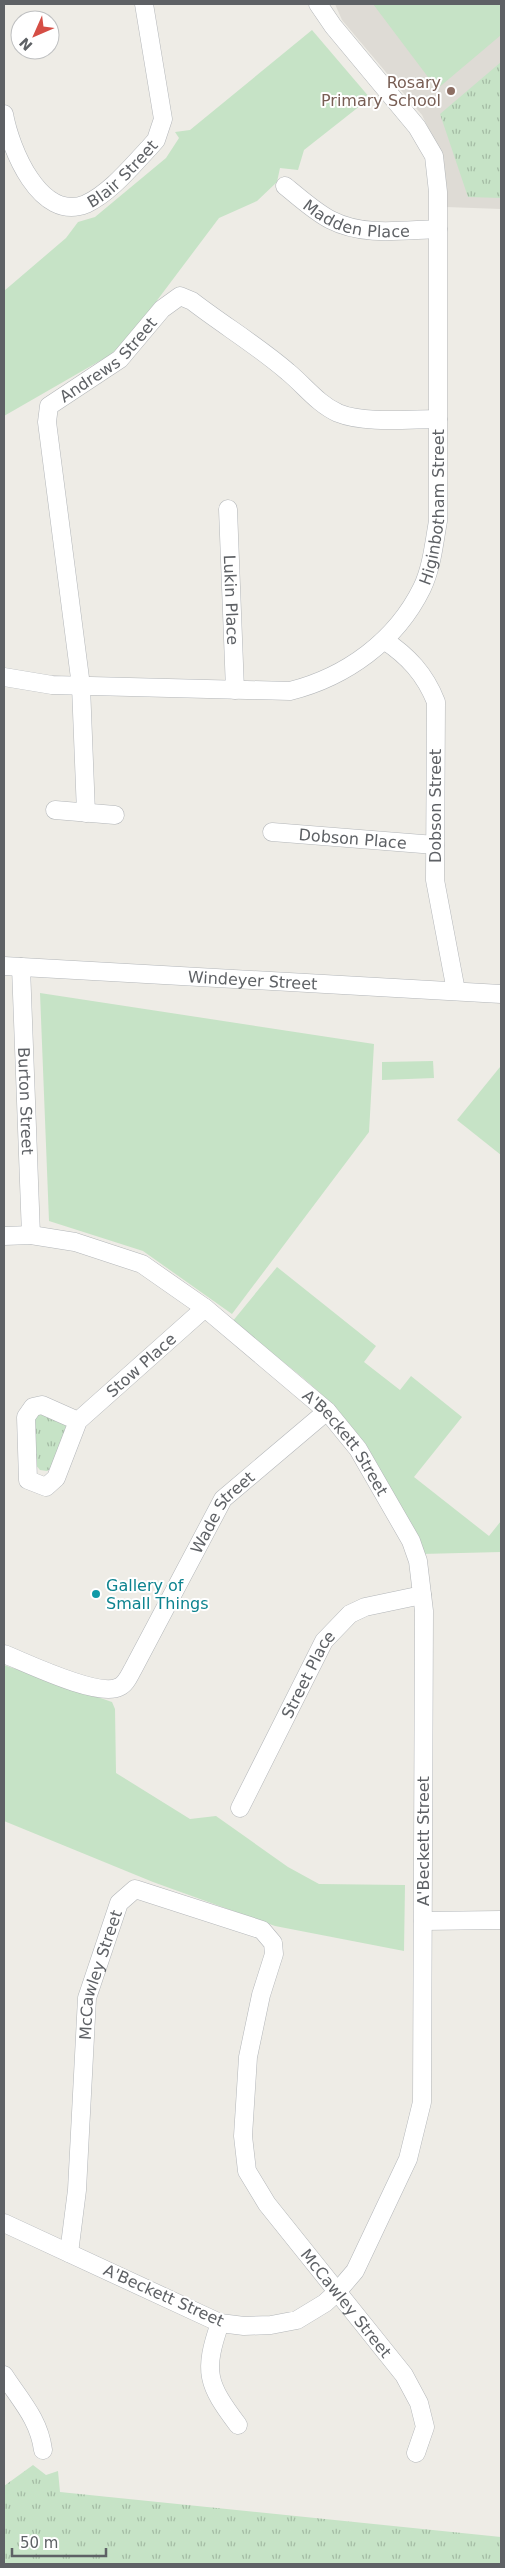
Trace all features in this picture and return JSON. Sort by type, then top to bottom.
[{"type":"street","name":"Blair Street","points":[[4,114],[8,136],[26,172],[48,199],[57,205],[77,207],[98,197],[152,144],[163,118],[144,4]]},
{"type":"street","name":"Higinbotham Street","points":[[4,677],[52,685],[290,691],[313,685],[362,658],[396,628],[422,586],[432,555],[438,521],[438,192],[434,156],[417,127],[333,26],[318,4]]},
{"type":"street","name":"Madden Place","points":[[285,186],[330,220],[349,228],[369,231],[438,229]]},
{"type":"street","name":"Andrews Street","points":[[86,813],[81,686],[47,414],[50,406],[56,400],[120,359],[171,301],[180,296],[192,301],[289,372],[310,393],[338,413],[382,419],[438,419]]},
{"type":"street","name":"Lukin Place","points":[[228,509],[235,690]]},
{"type":"street","name":"Dobson Street","points":[[384,640],[414,664],[429,684],[436,702],[435,880],[456,991]]},
{"type":"street","points":[[55,810],[115,815]]},
{"type":"street","name":"Dobson Place","points":[[272,832],[435,845]]},
{"type":"street","name":"Windeyer Street","points":[[12,967],[501,994]]},
{"type":"street","name":"Burton Street","points":[[12,967],[31,1235]]},
{"type":"street","name":"A'Beckett Street","points":[[4,1236],[31,1235],[75,1242],[142,1264],[205,1308],[327,1411],[358,1449],[411,1541],[418,1561],[424,1611],[423,2078],[417,2128],[408,2159],[359,2262],[337,2292],[325,2303],[297,2320],[271,2325],[244,2326],[220,2323],[4,2223]]},
{"type":"street","name":"Stow Place","points":[[78,1421],[205,1308]]},
{"type":"street","name":"Wade Street","points":[[4,1654],[94,1688],[118,1688],[126,1682],[223,1499],[327,1411]]},
{"type":"street","name":"Street Place","points":[[240,1808],[324,1641],[350,1614],[365,1607],[422,1595]]},
{"type":"street","name":"McCawley Street","points":[[69,2253],[77,2190],[87,1998],[118,1903],[135,1889],[262,1930],[273,1943],[274,1954],[261,1995],[248,2057],[243,2136],[247,2171],[267,2204],[404,2375],[419,2403],[425,2427],[416,2454]]},
{"type":"street","points":[[423,1921],[501,1920]]},
{"type":"street","points":[[220,2323],[209,2356],[210,2379],[219,2401],[238,2425]]},
{"type":"street","points":[[4,2375],[32,2416],[41,2433],[43,2450]]},
{"type":"shaded area","name":"Rosary Primary School","points":[[335,4],[501,4],[501,209],[446,207],[444,161],[422,115],[342,20]]},
{"type":"green space","points":[[373,4],[501,4],[501,35],[437,89]]},
{"type":"green space","points":[[312,30],[370,98],[304,150],[298,170],[280,168],[277,182],[257,201],[219,218],[128,339],[110,355],[4,416],[4,291],[66,238],[78,222],[95,217],[166,158],[179,138],[175,132],[190,130]]},
{"type":"green space","points":[[501,62],[501,198],[468,197],[440,114]]},
{"type":"green space","points":[[40,993],[374,1044],[369,1132],[232,1314],[143,1251],[49,1221]]},
{"type":"green space","points":[[433,1061],[434,1078],[382,1080],[382,1062]]},
{"type":"green space","points":[[501,1068],[501,1155],[457,1120]]},
{"type":"green space","points":[[277,1267],[376,1346],[364,1362],[400,1390],[411,1376],[462,1417],[414,1477],[489,1536],[501,1521],[501,1552],[421,1554],[368,1450],[345,1419],[319,1392],[232,1322]]},
{"type":"green space","points":[[42,1411],[69,1426],[53,1467],[47,1471],[40,1470],[34,1463],[32,1422]]},
{"type":"green space","points":[[4,1665],[112,1702],[115,1709],[116,1773],[190,1819],[216,1816],[288,1867],[319,1884],[405,1885],[404,1951],[275,1926],[153,1882],[4,1821]]},
{"type":"green space","points":[[33,2465],[46,2475],[58,2471],[60,2492],[501,2537],[501,2564],[4,2564],[4,2486]]},
{"type":"place","name":"Rosary Primary School","points":[[451,91]]},
{"type":"place","name":"Gallery of Small Things","points":[[96,1594]]}]
